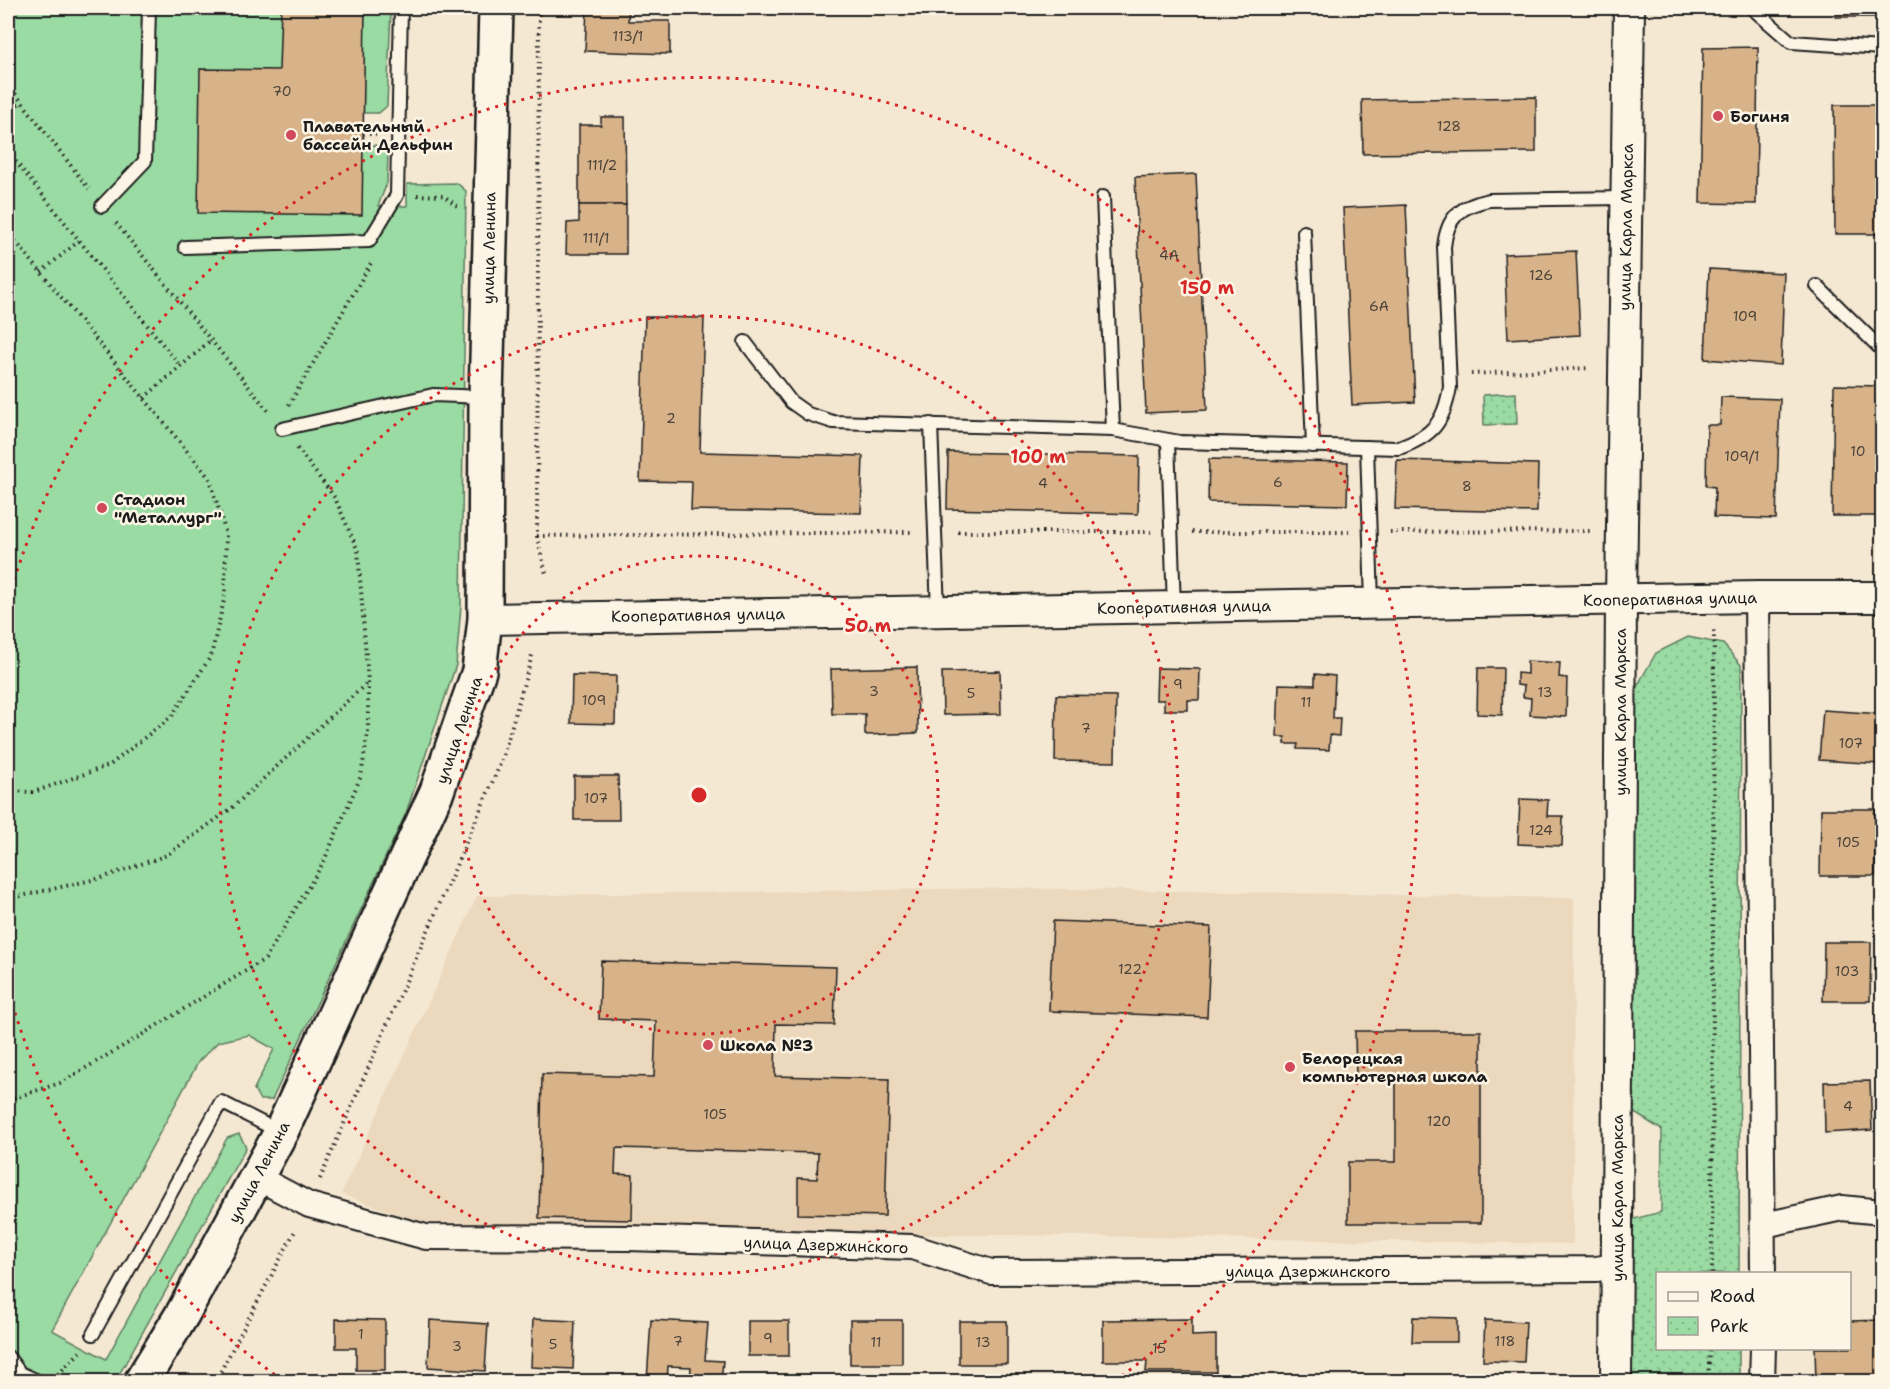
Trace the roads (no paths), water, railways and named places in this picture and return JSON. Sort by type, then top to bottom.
[{"type":"main road","name":"улица Ленина","points":[[141,1382],[183,1313],[281,1132],[437,791],[479,671],[485,619],[486,398],[496,8]]},
{"type":"street","name":"улица Карла Маркса","points":[[1616,1382],[1621,600],[1629,8]]},
{"type":"street","points":[[1757,597],[1763,1272]]},
{"type":"street","name":"Кооперативная улица","points":[[485,619],[1372,603],[1882,597]]},
{"type":"street","name":"улица Дзержинского","points":[[258,1178],[309,1205],[426,1237],[628,1238],[912,1247],[991,1272],[1596,1269],[1617,1266]]},
{"type":"street","points":[[1764,1225],[1842,1208],[1882,1212]]},
{"type":"street","points":[[1762,1382],[1763,1350]]},
{"type":"lane","points":[[102,206],[145,162],[149,8]]},
{"type":"lane","points":[[185,247],[369,241],[397,195],[400,8]]},
{"type":"lane","points":[[1752,8],[1791,42],[1882,48]]},
{"type":"lane","points":[[1103,197],[1113,430]]},
{"type":"lane","points":[[745,342],[791,402],[808,414],[833,422],[1113,430],[1168,441],[1399,448],[1427,435],[1437,425],[1446,408],[1450,387],[1444,247],[1447,229],[1458,212],[1470,204],[1490,200],[1626,198]]},
{"type":"lane","points":[[1304,232],[1313,446]]},
{"type":"lane","points":[[1817,286],[1882,350]]},
{"type":"lane","points":[[280,426],[433,395],[486,398]]},
{"type":"lane","points":[[931,424],[938,612]]},
{"type":"lane","points":[[1168,441],[1174,607]]},
{"type":"lane","points":[[1367,447],[1372,603]]},
{"type":"lane","points":[[93,1334],[220,1102],[281,1132]]},
{"type":"lane","points":[[8,1357],[19,1377],[40,1382]]},
{"type":"place","name":"Богиня","points":[[1718,116]]},
{"type":"place","name":"Плавательный бассейн Дельфин","points":[[291,135]]},
{"type":"place","name":"Стадион \"Металлург\"","points":[[102,508]]},
{"type":"place","name":"Школа №3","points":[[708,1045]]},
{"type":"place","name":"Белорецкая компьютерная школа","points":[[1290,1067]]}]
